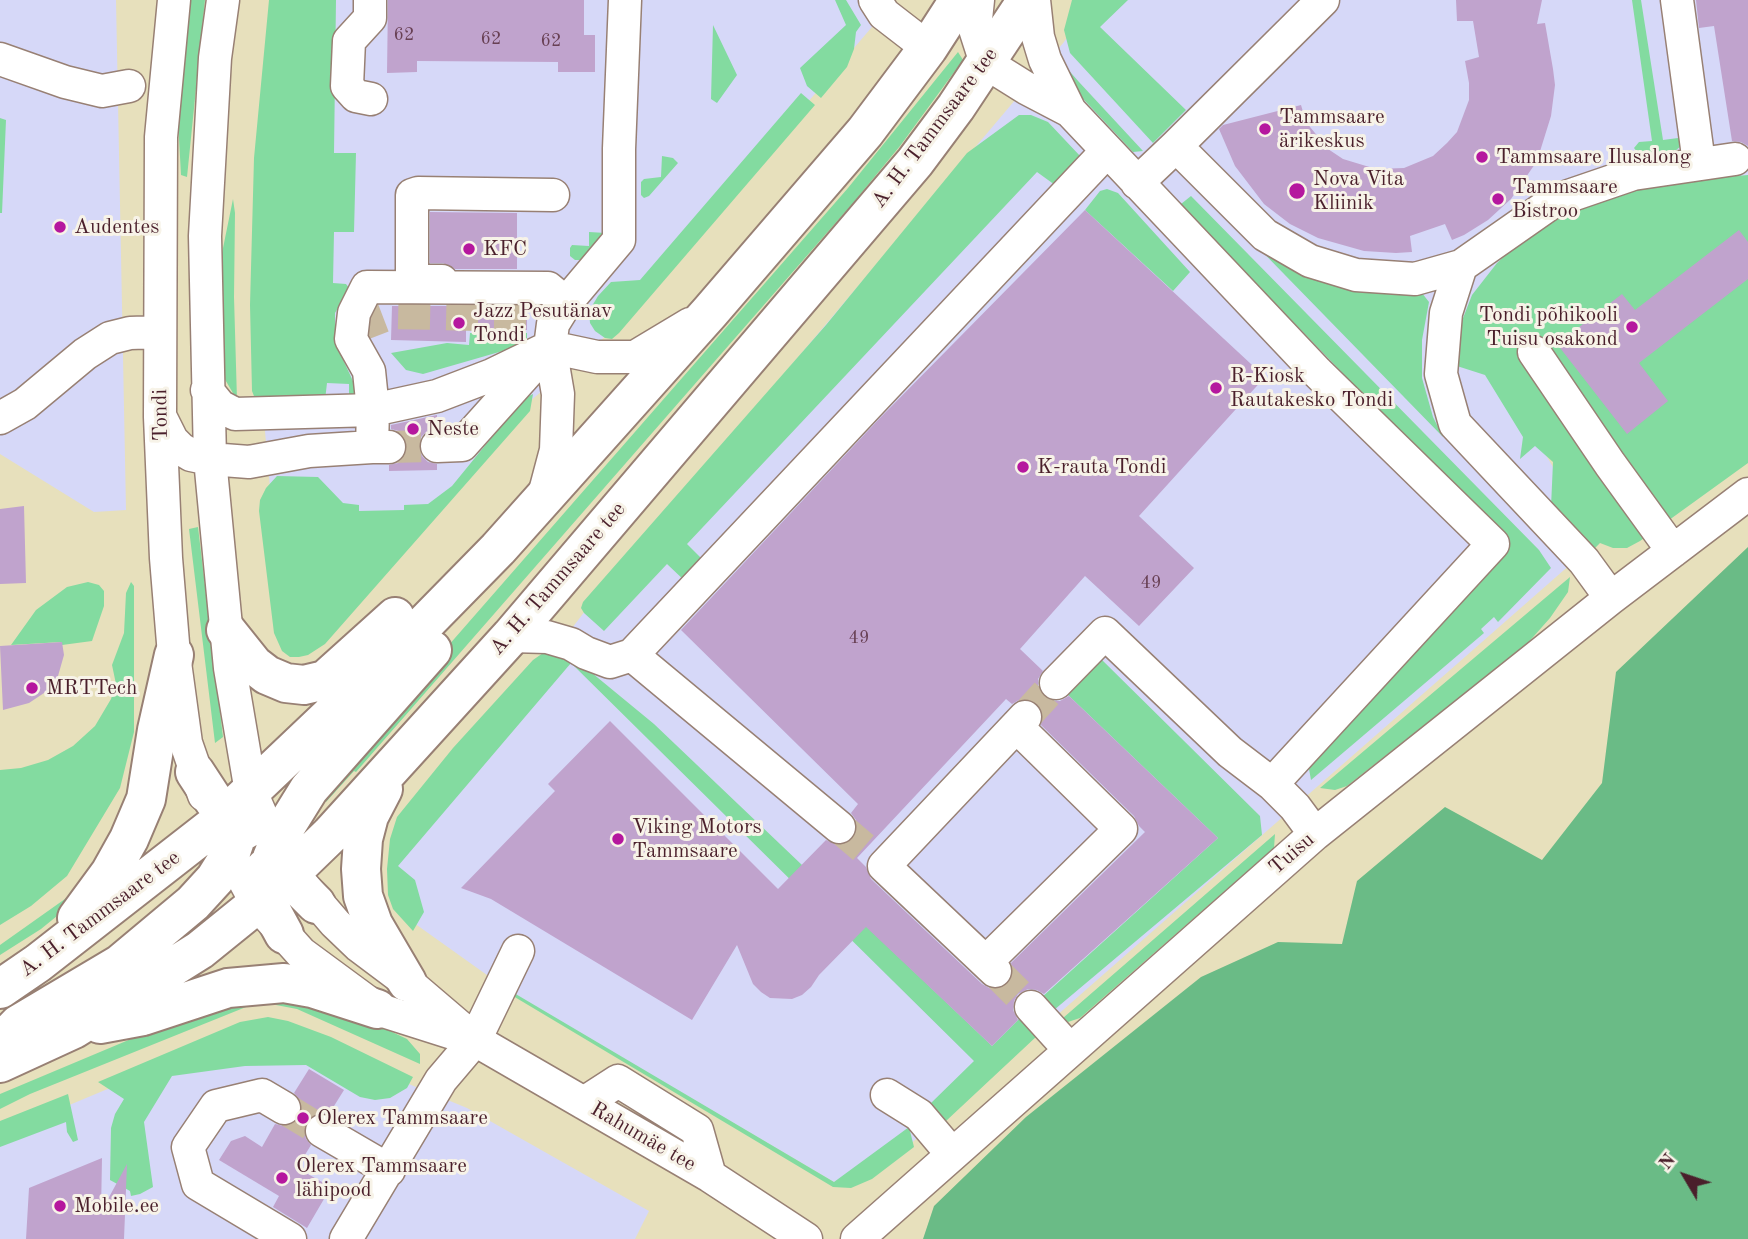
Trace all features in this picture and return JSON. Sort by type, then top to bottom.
[{"type":"main road","points":[[0,1043],[19,1024],[120,964],[193,902],[215,879],[233,823],[498,549],[710,312],[865,132],[928,48],[959,0]]},
{"type":"main road","name":"A. H. Tammsaare tee","points":[[275,878],[293,849],[310,846],[330,835],[511,636],[915,162],[1027,0]]},
{"type":"main road","points":[[226,630],[254,665],[267,675],[286,683],[304,685],[326,680],[367,645],[424,588],[498,549]]},
{"type":"main road","points":[[284,934],[271,910],[275,878],[309,789],[449,630],[498,549]]},
{"type":"main road","points":[[38,963],[75,921],[110,873],[129,839],[146,799],[157,730],[174,655]]},
{"type":"main road","points":[[401,757],[369,816],[363,839],[361,869],[363,896],[373,925],[407,982]]},
{"type":"main road","points":[[195,772],[214,801],[275,878],[316,904]]},
{"type":"main road","name":"A. H. Tammsaare tee","points":[[0,989],[163,867],[196,854],[233,823]]},
{"type":"main road","points":[[0,1063],[74,1029],[200,950],[275,878]]},
{"type":"main road","points":[[74,1029],[143,1016],[228,988],[284,983],[312,988],[377,1009]]},
{"type":"street","name":"Tondi","points":[[174,0],[161,137],[160,417],[168,591],[174,655],[186,743],[195,772]]},
{"type":"street","points":[[223,0],[215,58],[205,236],[210,459],[230,668],[233,823],[275,878]]},
{"type":"street","points":[[370,0],[370,18],[349,41],[347,86],[356,96],[371,99]]},
{"type":"street","points":[[553,195],[412,195],[412,274],[418,281],[557,291],[619,240],[619,149],[625,0]]},
{"type":"street","points":[[875,0],[884,14],[928,48]]},
{"type":"street","points":[[978,0],[975,29],[986,62],[1026,88],[1070,111]]},
{"type":"street","points":[[1034,0],[1038,37],[1045,60],[1070,111],[1317,372],[1493,544],[1272,784]]},
{"type":"street","points":[[1137,183],[1323,0]]},
{"type":"street","points":[[1677,0],[1699,163]]},
{"type":"street","points":[[0,59],[65,82],[102,91],[129,86]]},
{"type":"street","points":[[1176,146],[1265,235],[1310,261],[1356,275],[1415,279],[1461,266],[1554,201],[1633,174],[1735,159]]},
{"type":"street","points":[[511,636],[547,637],[571,644],[610,662],[632,655],[1107,151]]},
{"type":"street","points":[[1461,266],[1446,313],[1441,374],[1455,424],[1584,561],[1611,598]]},
{"type":"street","points":[[160,417],[172,440],[181,449],[191,455],[210,459],[249,462],[309,451],[381,447],[373,410],[369,371],[351,339],[354,313],[367,287],[548,288],[557,291]]},
{"type":"street","points":[[542,499],[556,450],[558,394],[550,347],[557,291]]},
{"type":"street","points":[[207,390],[220,406],[235,414],[373,410],[437,396],[492,375],[550,347],[597,357],[635,357],[710,312]]},
{"type":"street","points":[[0,418],[25,404],[85,354],[110,338],[130,333],[160,332]]},
{"type":"street","points":[[437,446],[462,444],[550,347]]},
{"type":"street","points":[[1534,352],[1673,551]]},
{"type":"street","name":"Tuisu","points":[[856,1239],[1315,834],[1611,598],[1748,494]]},
{"type":"street","points":[[1056,683],[1105,633],[1230,752],[1272,784],[1295,807],[1315,834]]},
{"type":"street","points":[[632,655],[839,827]]},
{"type":"street","points":[[1021,722],[1121,830],[991,966],[874,858],[1021,722]]},
{"type":"street","name":"Rahumäe tee","points":[[316,904],[359,946],[407,982],[475,1041],[709,1176],[766,1227],[806,1239]]},
{"type":"street","name":"Rahumäe tee","points":[[284,934],[301,953],[377,1009],[475,1041]]},
{"type":"street","points":[[346,1239],[442,1080],[475,1041],[518,951]]},
{"type":"street","points":[[1031,1007],[1070,1050]]},
{"type":"street","points":[[284,1108],[262,1095],[216,1106],[188,1147],[198,1184],[290,1239]]},
{"type":"street","points":[[887,1095],[919,1115],[952,1154]]},
{"type":"street","points":[[322,1131],[388,1170]]},
{"type":"shaded area","name":"Audentes","points":[[0,0],[116,0],[126,510],[94,512],[0,454]]},
{"type":"shaded area","points":[[303,0],[895,0],[615,328],[528,403],[412,535],[271,499],[261,386]]},
{"type":"shaded area","points":[[1090,0],[1748,0],[1748,455],[1484,351],[1597,541],[891,1161],[834,1182],[515,995],[407,918],[391,865],[595,598],[1064,42]]},
{"type":"shaded area","points":[[263,1024],[467,1108],[649,1211],[635,1239],[0,1239],[0,1134]]},
{"type":"green space","points":[[191,0],[205,0],[187,177],[181,175],[178,120]]},
{"type":"green space","points":[[269,0],[336,0],[334,153],[356,153],[354,232],[334,232],[333,283],[346,284],[349,288],[335,313],[335,334],[340,353],[358,392],[349,399],[349,384],[327,383],[325,400],[259,399],[252,391],[250,305],[254,158]]},
{"type":"green space","points":[[835,0],[846,0],[861,25],[856,32],[854,49],[847,67],[821,98],[807,86],[800,68],[846,25]]},
{"type":"green space","points":[[1072,0],[1128,0],[1100,27],[1186,110],[1153,143],[1070,53],[1064,30]]},
{"type":"green space","points":[[1632,0],[1641,0],[1663,140],[1678,138],[1682,141],[1682,145],[1674,152],[1645,156],[1634,148],[1639,142],[1652,141]]},
{"type":"green space","points":[[713,25],[737,75],[717,103],[711,99]]},
{"type":"green space","points":[[958,52],[963,60],[900,146],[853,203],[356,772],[354,771],[326,802],[322,795],[434,662],[848,188]]},
{"type":"green space","points":[[1064,65],[1143,151],[1133,152],[1071,86]]},
{"type":"green space","points":[[801,93],[815,105],[619,333],[612,339],[595,331],[590,323],[589,311],[598,296],[611,282],[640,280]]},
{"type":"green space","points":[[1019,115],[1031,115],[1048,122],[1081,157],[1055,185],[1037,172],[687,544],[705,562],[686,582],[667,564],[604,631],[584,613],[581,608],[583,602],[826,325],[967,153]]},
{"type":"green space","points":[[0,118],[6,120],[2,213],[0,213]]},
{"type":"green space","points":[[662,156],[673,158],[678,163],[649,196],[644,198],[641,195],[641,182],[644,179],[661,177]]},
{"type":"green space","points":[[1748,175],[1748,463],[1640,541],[1627,548],[1613,548],[1600,543],[1593,550],[1551,507],[1553,462],[1535,446],[1520,459],[1523,437],[1485,375],[1457,366],[1458,331],[1472,295],[1497,263],[1533,230],[1587,200],[1651,183]]},
{"type":"green space","points":[[1107,189],[1118,193],[1190,272],[1173,291],[1085,210],[1100,191]]},
{"type":"green space","points":[[1191,196],[1539,550],[1551,568],[1498,622],[1494,617],[1481,629],[1484,633],[1311,780],[1309,769],[1312,758],[1494,530],[1190,215],[1181,204]]},
{"type":"green space","points":[[233,199],[237,400],[223,376],[221,309],[222,253]]},
{"type":"green space","points":[[589,232],[606,233],[584,260],[575,260],[570,256],[570,248],[572,245],[589,246]]},
{"type":"green space","points":[[1245,234],[1418,288],[1429,302],[1422,340],[1422,378],[1433,417],[1443,437]]},
{"type":"green space","points":[[470,333],[527,333],[527,340],[513,348],[423,374],[406,370],[391,353],[447,343],[469,345]]},
{"type":"green space","points":[[533,394],[530,411],[325,644],[308,655],[299,657],[290,657],[282,651],[274,633],[259,511],[260,500],[266,488],[277,476],[318,477],[343,503],[359,505],[359,511],[404,510],[404,505],[428,504],[452,486],[523,399]]},
{"type":"green space","points":[[198,527],[223,737],[215,743],[189,529]]},
{"type":"green space","points":[[1748,547],[1748,1239],[923,1239],[934,1206],[1026,1117],[1201,977],[1278,942],[1342,944],[1357,881],[1445,807],[1542,860],[1602,783],[1616,672]]},
{"type":"green space","points":[[1570,577],[1568,592],[1526,645],[1347,786],[1335,790],[1320,788]]},
{"type":"green space","points":[[88,582],[99,585],[104,591],[104,606],[92,641],[62,645],[61,642],[11,645],[36,610],[67,587]]},
{"type":"green space","points":[[131,582],[134,586],[134,732],[120,788],[67,876],[31,906],[0,925],[0,770],[21,768],[48,760],[73,746],[95,726],[111,699],[116,684],[112,665],[124,633],[126,593]]},
{"type":"green space","points":[[549,652],[575,659],[654,724],[992,1046],[1023,1015],[1037,1036],[946,1121],[930,1104],[974,1061],[571,663],[398,866],[415,880],[424,912],[413,931],[393,909],[388,895],[390,839],[397,817],[453,748],[533,660]]},
{"type":"green space","points":[[1101,659],[1260,816],[1262,835],[1054,1010],[1041,998],[1218,838],[1066,693]]},
{"type":"green space","points":[[1275,834],[1274,848],[1080,1018],[1068,1022],[1063,1018]]},
{"type":"green space","points":[[72,894],[72,902],[57,916],[0,955],[0,945]]},
{"type":"green space","points":[[514,993],[834,1182],[909,1127],[914,1147],[872,1179],[851,1188],[833,1187],[513,996]]},
{"type":"green space","points":[[286,995],[373,1023],[407,1039],[420,1054],[420,1064],[297,1009],[272,1002]]},
{"type":"green space","points":[[254,997],[251,1005],[30,1094],[0,1109],[0,1094],[200,1010]]},
{"type":"green space","points":[[268,1017],[288,1021],[331,1037],[413,1077],[407,1088],[390,1098],[375,1100],[360,1097],[306,1065],[245,1066],[172,1076],[144,1122],[153,1187],[131,1196],[130,1191],[110,1180],[111,1128],[124,1099],[98,1082],[240,1022]]},
{"type":"green space","points":[[68,1094],[78,1140],[73,1142],[67,1132],[66,1122],[0,1147],[0,1121]]},
{"type":"building","points":[[388,0],[584,0],[584,35],[595,35],[595,72],[558,72],[558,62],[417,61],[417,72],[387,73]]},
{"type":"building","name":"Tammsaare ärikeskus","points":[[1456,0],[1542,0],[1537,24],[1545,23],[1553,69],[1555,85],[1551,116],[1537,161],[1511,199],[1488,220],[1464,235],[1452,240],[1445,224],[1410,236],[1412,252],[1396,253],[1364,251],[1318,238],[1290,224],[1264,204],[1235,166],[1219,129],[1223,125],[1301,105],[1306,122],[1328,149],[1343,159],[1376,169],[1404,168],[1433,156],[1447,143],[1457,132],[1469,100],[1465,61],[1479,57],[1473,21],[1457,21]]},
{"type":"building","points":[[1696,0],[1748,0],[1748,146],[1732,141],[1714,26],[1699,28]]},
{"type":"building","points":[[1085,210],[1265,377],[1139,516],[1194,568],[1139,626],[1085,576],[1020,649],[1043,671],[1038,679],[1038,687],[1044,697],[1051,701],[1060,701],[1069,696],[1218,838],[1044,994],[1028,989],[1018,994],[1013,1010],[1018,1020],[992,1046],[866,927],[819,975],[811,987],[792,999],[770,998],[761,992],[753,984],[737,945],[692,1020],[491,899],[461,888],[555,791],[548,784],[610,721],[778,889],[826,840],[837,845],[853,839],[857,829],[856,820],[851,813],[858,804],[681,630],[880,418]],"holes":[[[1006,699],[1012,704],[1029,699],[1038,704],[1043,712],[1041,725],[1134,816],[1145,832],[1011,963],[1013,975],[1008,984],[991,989],[982,984],[871,879],[866,867],[857,858]]]},
{"type":"building","name":"KFC","points":[[430,212],[517,213],[517,269],[455,269],[443,263],[430,263]]},
{"type":"building","name":"Tondi põhikooli Tuisu osakond","points":[[1739,230],[1748,242],[1748,279],[1639,363],[1668,401],[1627,434],[1557,344],[1622,294],[1635,310]]},
{"type":"building","name":"Jazz Pesutänav Tondi","points":[[392,306],[517,306],[527,308],[527,330],[466,329],[466,342],[391,340]]},
{"type":"building","points":[[437,415],[437,428],[427,431],[421,437],[419,446],[422,456],[428,462],[437,464],[437,470],[389,471],[389,465],[398,463],[407,448],[404,437],[399,431],[391,429],[391,425]]},
{"type":"building","points":[[24,506],[26,583],[0,584],[0,509]]},
{"type":"building","points":[[62,642],[64,655],[58,676],[47,691],[29,703],[3,710],[0,646]]},
{"type":"building","points":[[309,1069],[344,1090],[329,1114],[312,1115],[304,1130],[311,1145],[297,1168],[331,1187],[307,1228],[273,1207],[279,1196],[219,1160],[231,1141],[245,1136],[262,1147],[275,1124],[294,1124],[302,1108],[294,1093]]},
{"type":"building","points":[[102,1158],[101,1212],[127,1164],[124,1239],[26,1239],[29,1188]]},
{"type":"tunnel","points":[[353,328],[392,313],[527,316],[553,324]]},
{"type":"tunnel","points":[[389,447],[437,446]]},
{"type":"tunnel","points":[[1025,717],[1056,683]]},
{"type":"tunnel","points":[[839,827],[865,849]]},
{"type":"tunnel","points":[[995,971],[1031,1007]]},
{"type":"tunnel","points":[[284,1108],[322,1131]]},
{"type":"place","name":"Tammsaare ärikeskus","points":[[1265,129]]},
{"type":"place","name":"Tammsaare Ilusalong","points":[[1482,157]]},
{"type":"place","name":"Nova Vita Kliinik","points":[[1297,191]]},
{"type":"place","name":"Tammsaare Bistroo","points":[[1498,199]]},
{"type":"place","name":"Audentes","points":[[60,227]]},
{"type":"place","name":"KFC","points":[[469,249]]},
{"type":"place","name":"Jazz Pesutänav Tondi","points":[[459,323]]},
{"type":"place","name":"Tondi põhikooli Tuisu osakond","points":[[1632,327]]},
{"type":"place","name":"R-Kiosk Rautakesko Tondi","points":[[1216,388]]},
{"type":"place","name":"Neste","points":[[413,429]]},
{"type":"place","name":"K-rauta Tondi","points":[[1023,467]]},
{"type":"place","name":"MRTTech","points":[[32,688]]},
{"type":"place","name":"Viking Motors Tammsaare","points":[[618,839]]},
{"type":"place","name":"Olerex Tammsaare","points":[[303,1118]]},
{"type":"place","name":"Olerex Tammsaare lähipood","points":[[282,1178]]},
{"type":"place","name":"Mobile.ee","points":[[60,1206]]}]
